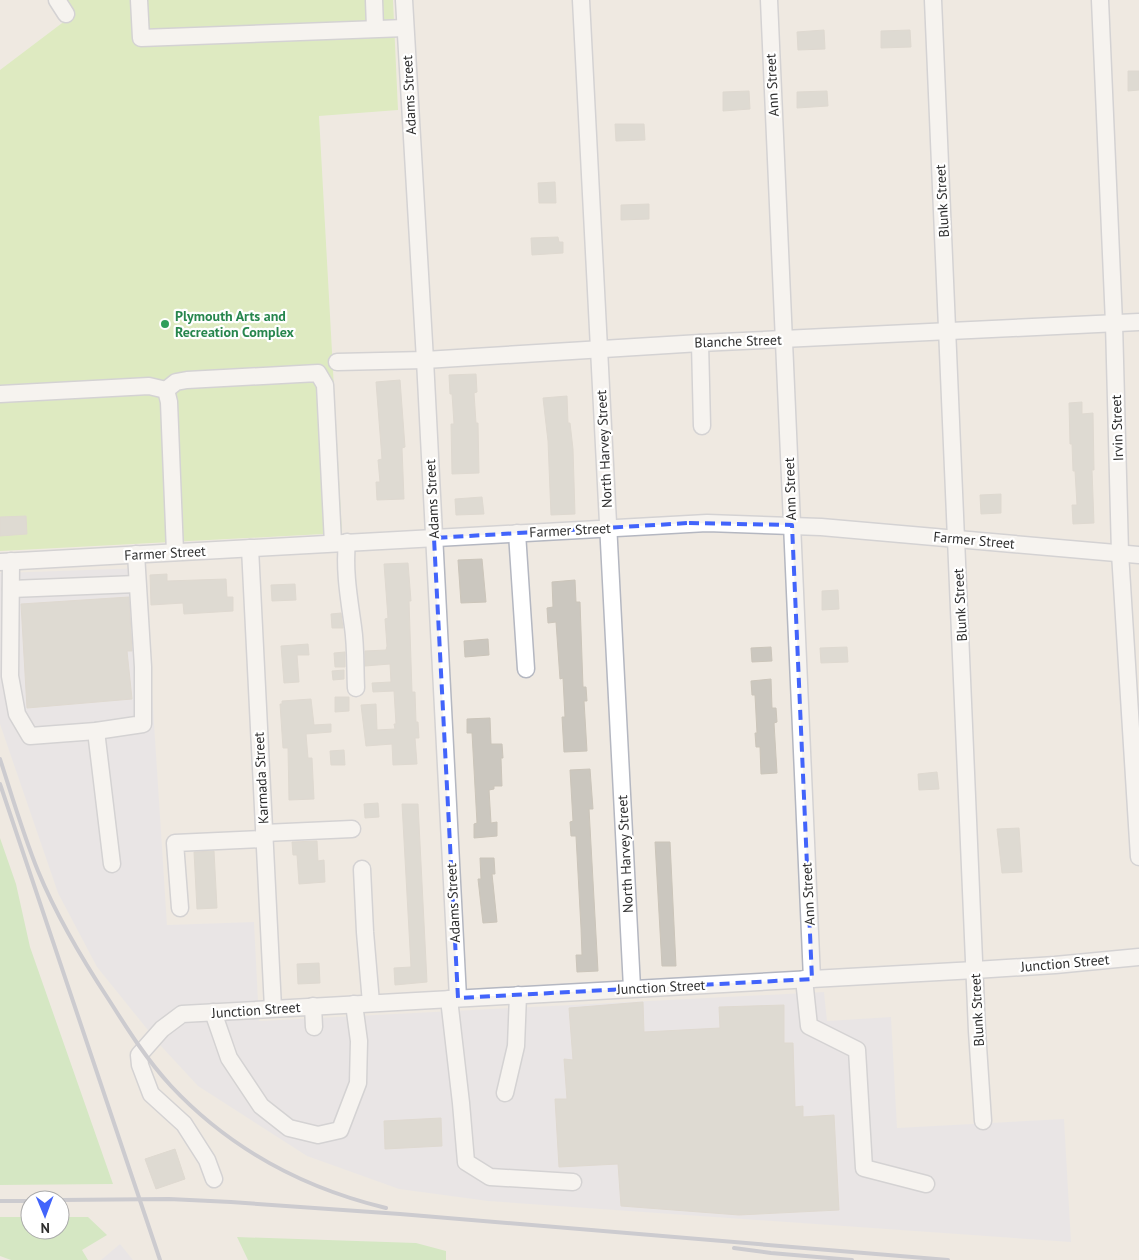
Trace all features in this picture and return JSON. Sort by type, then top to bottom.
[{"type":"street","points":[[140,0],[141,38],[405,28]]},
{"type":"street","points":[[374,0],[375,28]]},
{"type":"street","name":"Adams Street","points":[[404,0],[434,538],[453,998],[466,1162],[490,1177],[573,1182]]},
{"type":"street","name":"North Harvey Street","points":[[581,0],[632,988]]},
{"type":"street","name":"Ann Street","points":[[769,0],[792,525],[810,1026],[857,1050],[864,1168],[926,1184]]},
{"type":"street","name":"Blunk Street","points":[[933,0],[983,1121]]},
{"type":"street","name":"Irvin Street","points":[[1100,0],[1114,323],[1120,553],[1139,856]]},
{"type":"street","name":"Blanche Street","points":[[337,362],[425,360],[700,343],[1139,322]]},
{"type":"street","points":[[700,343],[702,426]]},
{"type":"street","points":[[166,390],[176,382],[187,380],[318,373],[325,385],[340,543],[346,568],[354,628],[356,688]]},
{"type":"street","points":[[0,394],[149,386],[166,390]]},
{"type":"street","points":[[166,390],[169,402],[175,552]]},
{"type":"street","name":"Farmer Street","points":[[6,562],[708,522],[792,525],[1139,555]]},
{"type":"street","points":[[517,533],[526,668]]},
{"type":"street","name":"Karmada Street","points":[[250,548],[273,1008]]},
{"type":"street","points":[[6,562],[11,589],[10,676],[17,714],[30,736],[96,731],[143,724],[143,667],[136,554]]},
{"type":"street","points":[[11,589],[137,584]]},
{"type":"street","points":[[96,731],[112,864]]},
{"type":"street","points":[[180,908],[175,843],[352,829]]},
{"type":"street","points":[[362,869],[364,932],[371,1003]]},
{"type":"street","name":"Junction Street","points":[[214,1179],[207,1160],[184,1124],[151,1094],[140,1065],[139,1055],[162,1029],[182,1014],[975,970],[1139,957]]},
{"type":"street","points":[[505,1093],[516,1046],[518,995]]},
{"type":"street","points":[[213,1012],[229,1058],[261,1106],[289,1128],[318,1135],[340,1130],[358,1083],[359,1041],[354,1004]]},
{"type":"street","points":[[313,1006],[314,1027]]},
{"type":"highlighted area","points":[[689,523],[792,525],[812,979],[458,998],[434,538]]},
{"type":"shaded area","points":[[144,568],[167,925],[254,922],[259,1021],[824,992],[827,1021],[891,1017],[897,1128],[1064,1119],[1071,1242],[488,1201],[399,1189],[307,1156],[198,1086],[160,1045],[97,967],[58,893],[0,724],[0,573]]},
{"type":"shaded area","points":[[120,1244],[133,1260],[101,1260]]},
{"type":"green space","name":"Plymouth Arts and Recreation Complex","points":[[66,0],[393,0],[398,110],[319,116],[342,533],[0,551],[0,70],[74,14]]},
{"type":"green space","points":[[0,838],[16,884],[30,947],[113,1184],[0,1185]]},
{"type":"green space","points":[[0,1217],[20,1217],[20,1240],[70,1240],[70,1217],[88,1217],[107,1235],[82,1250],[88,1260],[11,1260],[0,1256]]},
{"type":"green space","points":[[237,1237],[416,1243],[446,1251],[446,1260],[248,1260]]},
{"type":"building","points":[[824,30],[825,49],[798,50],[797,32]]},
{"type":"building","points":[[910,30],[911,47],[881,48],[881,31]]},
{"type":"building","points":[[1128,71],[1139,71],[1139,90],[1128,91]]},
{"type":"building","points":[[749,91],[750,109],[723,111],[723,92]]},
{"type":"building","points":[[827,91],[828,106],[797,108],[797,92]]},
{"type":"building","points":[[615,124],[644,124],[645,140],[616,141]]},
{"type":"building","points":[[555,182],[556,203],[539,203],[538,183]]},
{"type":"building","points":[[649,204],[649,219],[621,220],[621,205]]},
{"type":"building","points":[[558,237],[559,242],[563,242],[563,253],[532,255],[531,238]]},
{"type":"building","points":[[476,374],[477,392],[474,393],[476,423],[478,423],[479,473],[452,474],[451,424],[454,424],[449,375]]},
{"type":"building","points":[[400,380],[405,447],[402,448],[404,499],[377,500],[376,482],[380,482],[378,460],[382,459],[376,382]]},
{"type":"building","points":[[567,396],[568,423],[570,423],[573,449],[575,514],[551,515],[548,441],[543,398]]},
{"type":"building","points":[[1082,402],[1082,414],[1093,413],[1094,470],[1092,470],[1094,523],[1073,524],[1072,505],[1077,505],[1072,444],[1070,444],[1069,403]]},
{"type":"building","points":[[1001,494],[1001,513],[981,514],[980,495]]},
{"type":"building","points":[[482,497],[484,514],[456,515],[455,499]]},
{"type":"building","points":[[26,516],[27,534],[0,536],[0,517]]},
{"type":"building","points":[[482,559],[486,602],[461,603],[458,560]]},
{"type":"building","points":[[408,563],[411,601],[409,601],[412,692],[415,692],[416,722],[418,722],[419,738],[415,738],[417,764],[393,765],[392,744],[366,746],[361,705],[376,704],[377,730],[395,729],[394,724],[396,724],[394,691],[373,692],[372,683],[391,682],[390,664],[365,666],[365,651],[386,650],[387,646],[385,619],[388,618],[384,564]]},
{"type":"building","points":[[167,574],[167,581],[226,579],[227,597],[233,597],[233,611],[184,614],[183,603],[151,605],[150,575]]},
{"type":"building","points":[[575,580],[576,602],[580,602],[583,687],[586,687],[587,701],[584,701],[587,751],[564,752],[562,717],[565,717],[563,678],[560,679],[556,622],[548,623],[547,608],[553,607],[552,582]]},
{"type":"building","points":[[295,584],[296,600],[272,601],[271,585]]},
{"type":"building","points":[[838,590],[839,609],[822,610],[822,591]]},
{"type":"building","points":[[129,597],[132,651],[127,651],[132,699],[27,708],[21,604]]},
{"type":"building","points":[[341,613],[343,628],[332,628],[331,614]]},
{"type":"building","points":[[488,639],[489,655],[465,657],[464,641]]},
{"type":"building","points":[[308,644],[309,655],[297,655],[299,682],[284,683],[281,646]]},
{"type":"building","points":[[771,647],[772,661],[752,662],[751,648]]},
{"type":"building","points":[[847,647],[848,662],[821,663],[820,648]]},
{"type":"building","points":[[345,652],[345,667],[335,667],[334,653]]},
{"type":"building","points":[[344,670],[344,679],[333,680],[332,671]]},
{"type":"building","points":[[771,679],[772,708],[776,708],[777,722],[774,723],[777,773],[761,774],[760,747],[756,747],[755,695],[752,695],[751,681]]},
{"type":"building","points":[[335,697],[349,697],[349,711],[335,712]]},
{"type":"building","points":[[311,699],[314,725],[331,724],[331,732],[306,734],[308,758],[312,758],[314,799],[289,800],[288,748],[283,748],[280,704],[282,704],[282,701]]},
{"type":"building","points":[[490,718],[491,744],[502,744],[503,758],[501,758],[502,786],[494,786],[494,789],[489,790],[491,823],[497,822],[497,836],[474,838],[474,824],[477,823],[472,733],[467,733],[467,719]]},
{"type":"building","points":[[344,750],[345,765],[331,765],[330,751]]},
{"type":"building","points":[[590,769],[593,809],[589,809],[598,971],[577,972],[576,955],[582,955],[576,836],[571,836],[570,822],[573,821],[570,770]]},
{"type":"building","points":[[937,772],[939,789],[919,790],[918,774]]},
{"type":"building","points":[[378,803],[379,817],[365,818],[364,804]]},
{"type":"building","points":[[402,804],[418,804],[427,982],[395,985],[394,968],[411,967]]},
{"type":"building","points":[[1019,828],[1022,872],[1002,873],[997,829]]},
{"type":"building","points":[[317,841],[318,861],[324,860],[325,882],[299,884],[297,855],[293,855],[292,842]]},
{"type":"building","points":[[655,842],[670,842],[676,966],[662,966]]},
{"type":"building","points":[[214,851],[217,908],[197,909],[194,852]]},
{"type":"building","points":[[480,858],[494,858],[495,874],[492,874],[497,922],[483,923],[478,879],[481,879]]},
{"type":"building","points":[[319,963],[320,983],[298,984],[297,964]]},
{"type":"building","points":[[643,1002],[644,1032],[720,1028],[719,1007],[784,1005],[784,1043],[793,1043],[795,1107],[803,1106],[803,1117],[834,1115],[839,1210],[739,1215],[621,1206],[618,1164],[559,1167],[555,1099],[567,1099],[564,1059],[573,1060],[569,1008]]},
{"type":"building","points":[[441,1118],[442,1146],[385,1149],[384,1121]]},
{"type":"building","points":[[175,1149],[185,1179],[156,1189],[145,1159]]},
{"type":"railway","points":[[0,759],[45,888],[70,937],[123,1022],[162,1076],[194,1109],[218,1129],[270,1163],[326,1189],[355,1200],[386,1208]]},
{"type":"railway","points":[[0,784],[160,1260]]},
{"type":"railway","points":[[70,1200],[169,1199],[231,1202],[400,1214],[948,1260]]},
{"type":"railway","points":[[0,1201],[20,1201]]},
{"type":"railway","points":[[734,1248],[852,1260]]},
{"type":"place","name":"Plymouth Arts and Recreation Complex","points":[[165,324]]}]
